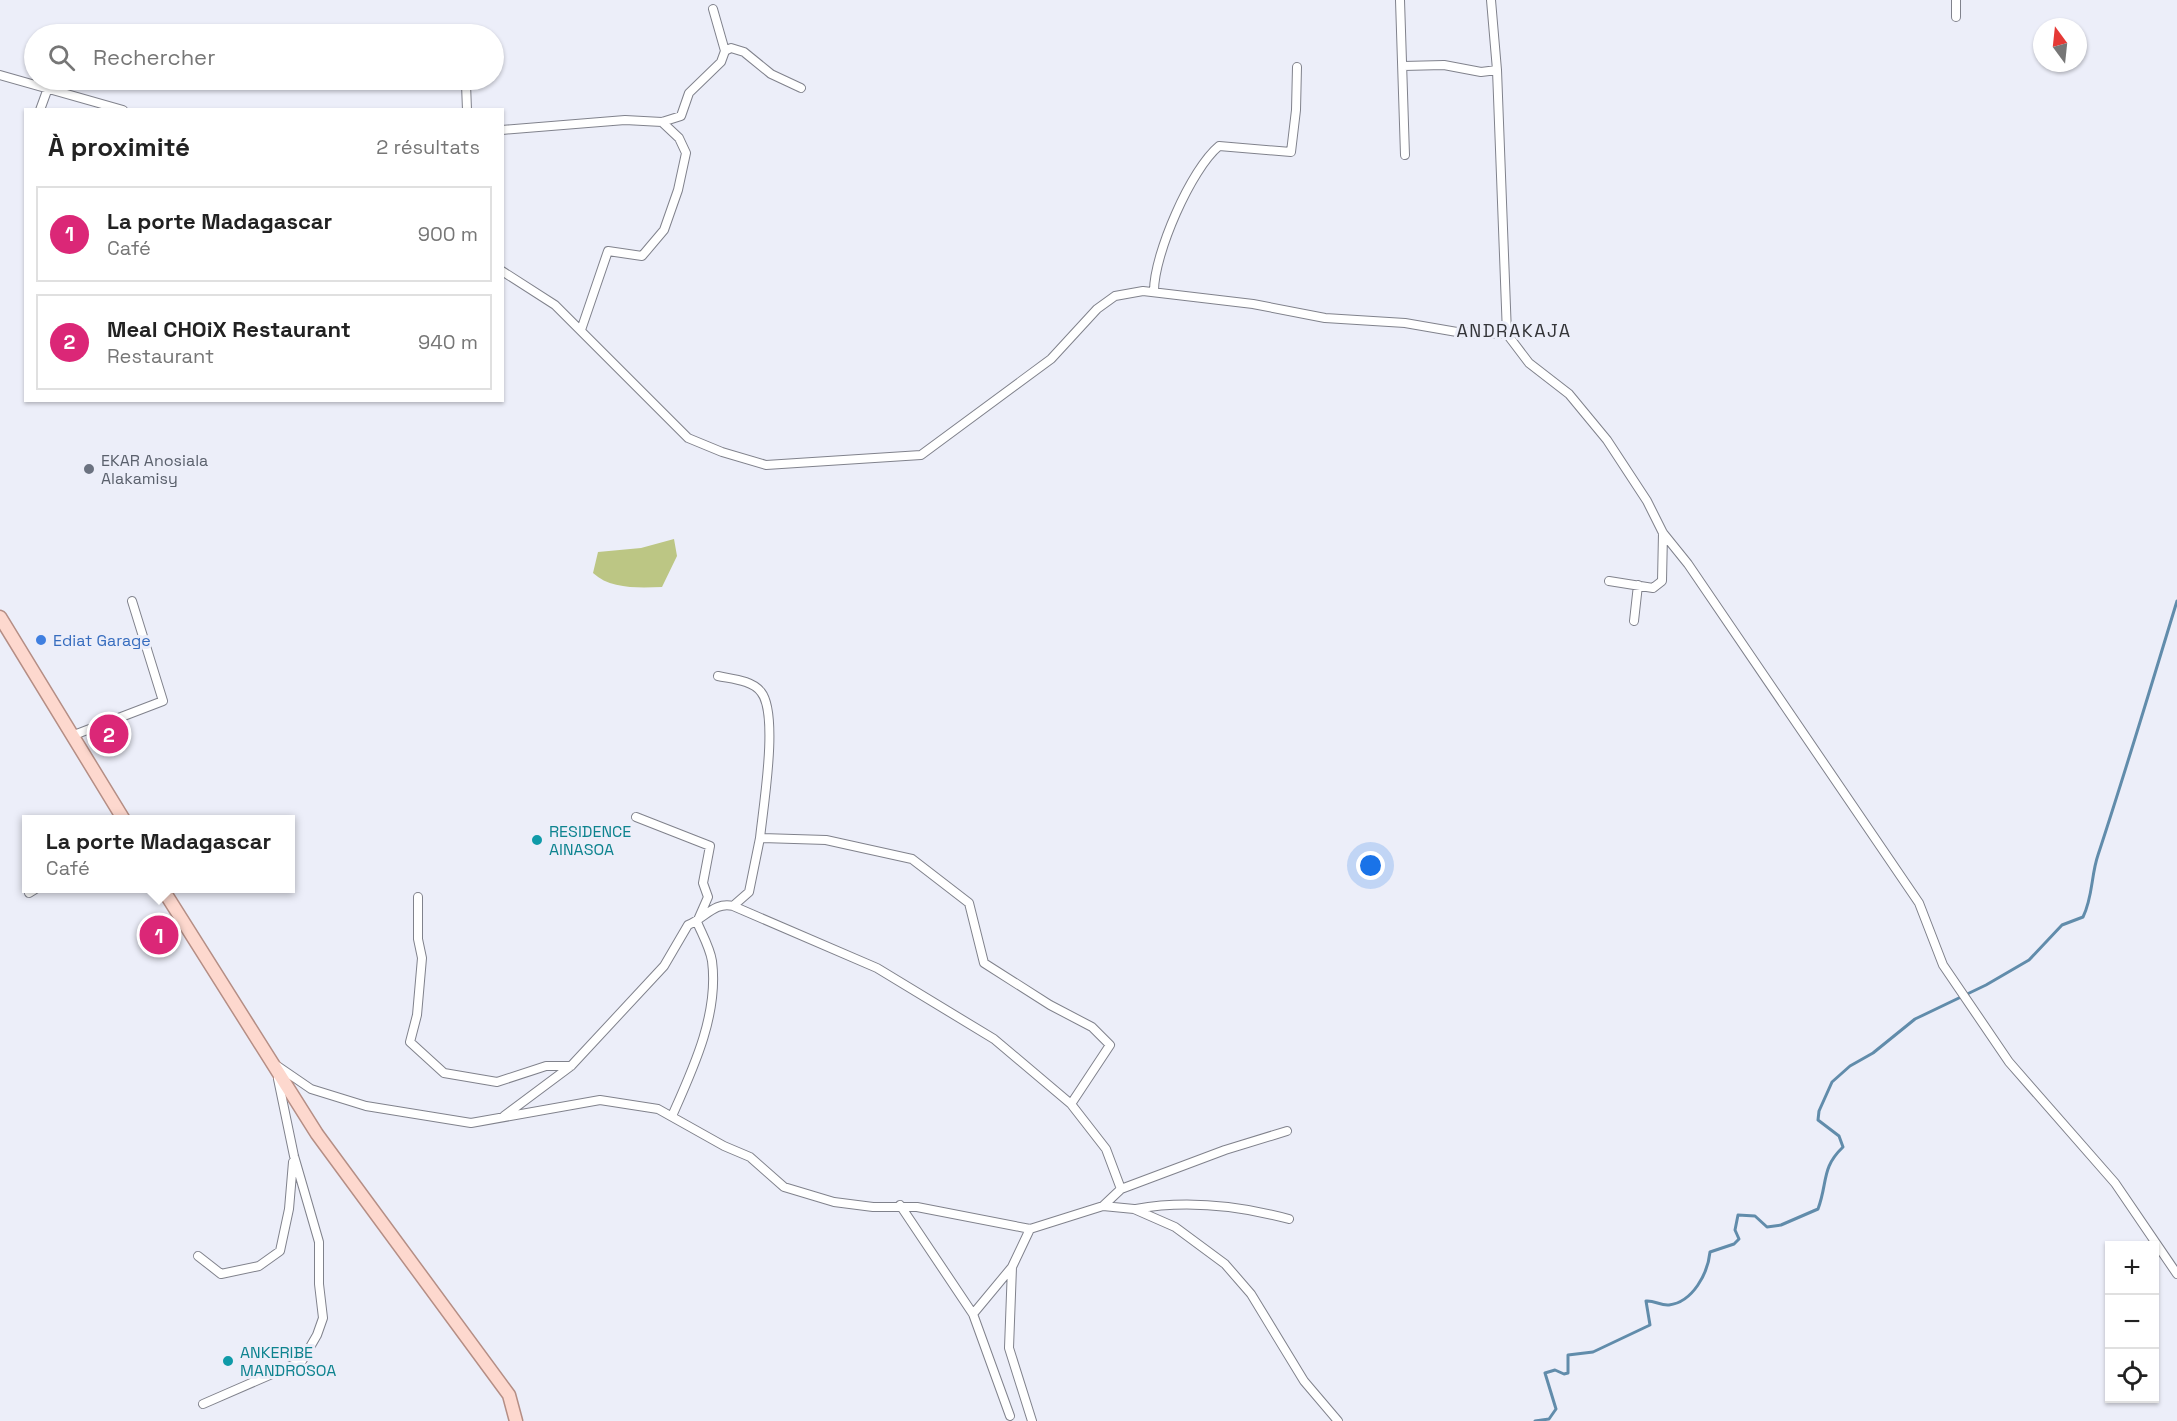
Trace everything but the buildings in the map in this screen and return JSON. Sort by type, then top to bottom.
[{"type":"main road","points":[[0,617],[122,815]]},
{"type":"main road","points":[[165,893],[317,1134],[509,1395],[516,1421]]},
{"type":"street","points":[[1400,0],[1405,154]]},
{"type":"street","points":[[1491,0],[1497,69],[1507,334],[1529,363],[1569,394],[1607,440],[1647,501],[1663,532],[1688,564],[1919,903],[1943,965],[2008,1062],[2131,1205],[2177,1274]]},
{"type":"street","points":[[1956,0],[1956,17]]},
{"type":"street","points":[[504,130],[625,120],[662,122],[681,116],[690,93],[721,62],[725,51],[713,9]]},
{"type":"street","points":[[725,51],[731,48],[744,52],[771,74],[801,88]]},
{"type":"street","points":[[1403,66],[1444,65],[1466,67],[1482,72],[1497,69]]},
{"type":"street","points":[[1154,291],[1154,275],[1176,213],[1206,156],[1219,146],[1291,152],[1296,110],[1297,67]]},
{"type":"street","points":[[0,75],[24,82]]},
{"type":"street","points":[[41,108],[47,90]]},
{"type":"street","points":[[55,90],[116,108]]},
{"type":"street","points":[[466,90],[467,108]]},
{"type":"street","points":[[581,330],[608,251],[642,256],[664,230],[678,190],[686,153],[680,138],[662,122]]},
{"type":"street","points":[[504,272],[555,305],[688,438],[722,452],[766,465],[921,455],[1051,359],[1097,309],[1115,296],[1154,291],[1325,318],[1405,323],[1457,332],[1507,334]]},
{"type":"street","points":[[1610,581],[1653,588],[1662,581],[1663,532]]},
{"type":"street","points":[[1634,621],[1638,585]]},
{"type":"street","points":[[74,735],[163,701],[132,601]]},
{"type":"street","points":[[718,676],[749,683],[761,691],[768,705],[769,744],[760,838],[749,892],[733,906]]},
{"type":"street","points":[[636,817],[710,846],[703,883],[708,897],[697,922],[712,958],[713,981],[700,1053],[672,1116]]},
{"type":"street","points":[[760,838],[826,840],[912,858],[969,903],[984,963],[1050,1005],[1092,1027],[1110,1045],[1071,1104]]},
{"type":"street","points":[[418,897],[418,939],[422,958],[417,1015],[411,1042],[444,1073],[497,1082],[546,1066],[571,1066]]},
{"type":"street","points":[[502,1117],[571,1066],[664,966],[688,925],[697,922],[719,906],[733,906],[877,968],[994,1039],[1071,1104],[1106,1149],[1121,1189]]},
{"type":"street","points":[[273,1063],[311,1089],[366,1106],[471,1123],[600,1100],[658,1109],[724,1146],[750,1156],[784,1187],[800,1193],[873,1207],[900,1206],[1030,1229],[1103,1206],[1134,1209],[1204,1205],[1263,1212],[1289,1219]]},
{"type":"street","points":[[203,1404],[302,1361],[317,1335],[323,1318],[319,1284],[319,1242],[294,1156],[284,1097],[273,1063]]},
{"type":"street","points":[[1103,1206],[1121,1189],[1226,1150],[1287,1131]]},
{"type":"street","points":[[198,1257],[221,1274],[259,1266],[280,1251],[289,1209],[294,1156]]},
{"type":"street","points":[[900,1206],[973,1314],[1010,1416]]},
{"type":"street","points":[[1134,1209],[1175,1227],[1225,1264],[1251,1294],[1304,1381],[1338,1421]]},
{"type":"street","points":[[973,1314],[1012,1267],[1030,1229]]},
{"type":"street","points":[[1012,1267],[1009,1348],[1032,1421]]},
{"type":"green space","points":[[674,539],[677,556],[662,587],[616,585],[593,573],[598,552],[641,548]]},
{"type":"waterway","points":[[1535,1421],[1549,1419],[1556,1409],[1545,1373],[1555,1370],[1564,1374],[1568,1373],[1568,1355],[1593,1352],[1650,1325],[1646,1301],[1669,1305],[1685,1298],[1698,1285],[1706,1269],[1710,1252],[1734,1244],[1739,1239],[1735,1230],[1738,1215],[1755,1216],[1767,1227],[1781,1225],[1818,1209],[1828,1169],[1843,1147],[1839,1136],[1818,1120],[1819,1111],[1832,1082],[1850,1066],[1873,1053],[1915,1019],[1986,985],[2029,960],[2062,925],[2083,917],[2089,902],[2098,855],[2177,601]]},
{"type":"place","name":"EKAR Anosiala Alakamisy","points":[[89,469]]},
{"type":"place","name":"Ediat Garage","points":[[41,640]]},
{"type":"place","name":"Meal CHOiX Restaurant","points":[[109,734]]},
{"type":"place","name":"RESIDENCE AINASOA","points":[[537,840]]},
{"type":"place","name":"La porte Madagascar","points":[[159,935]]},
{"type":"place","name":"ANKERIBE MANDROSOA","points":[[228,1361]]},
{"type":"district","name":"ANDRAKAJA","points":[[1514,330]]}]
